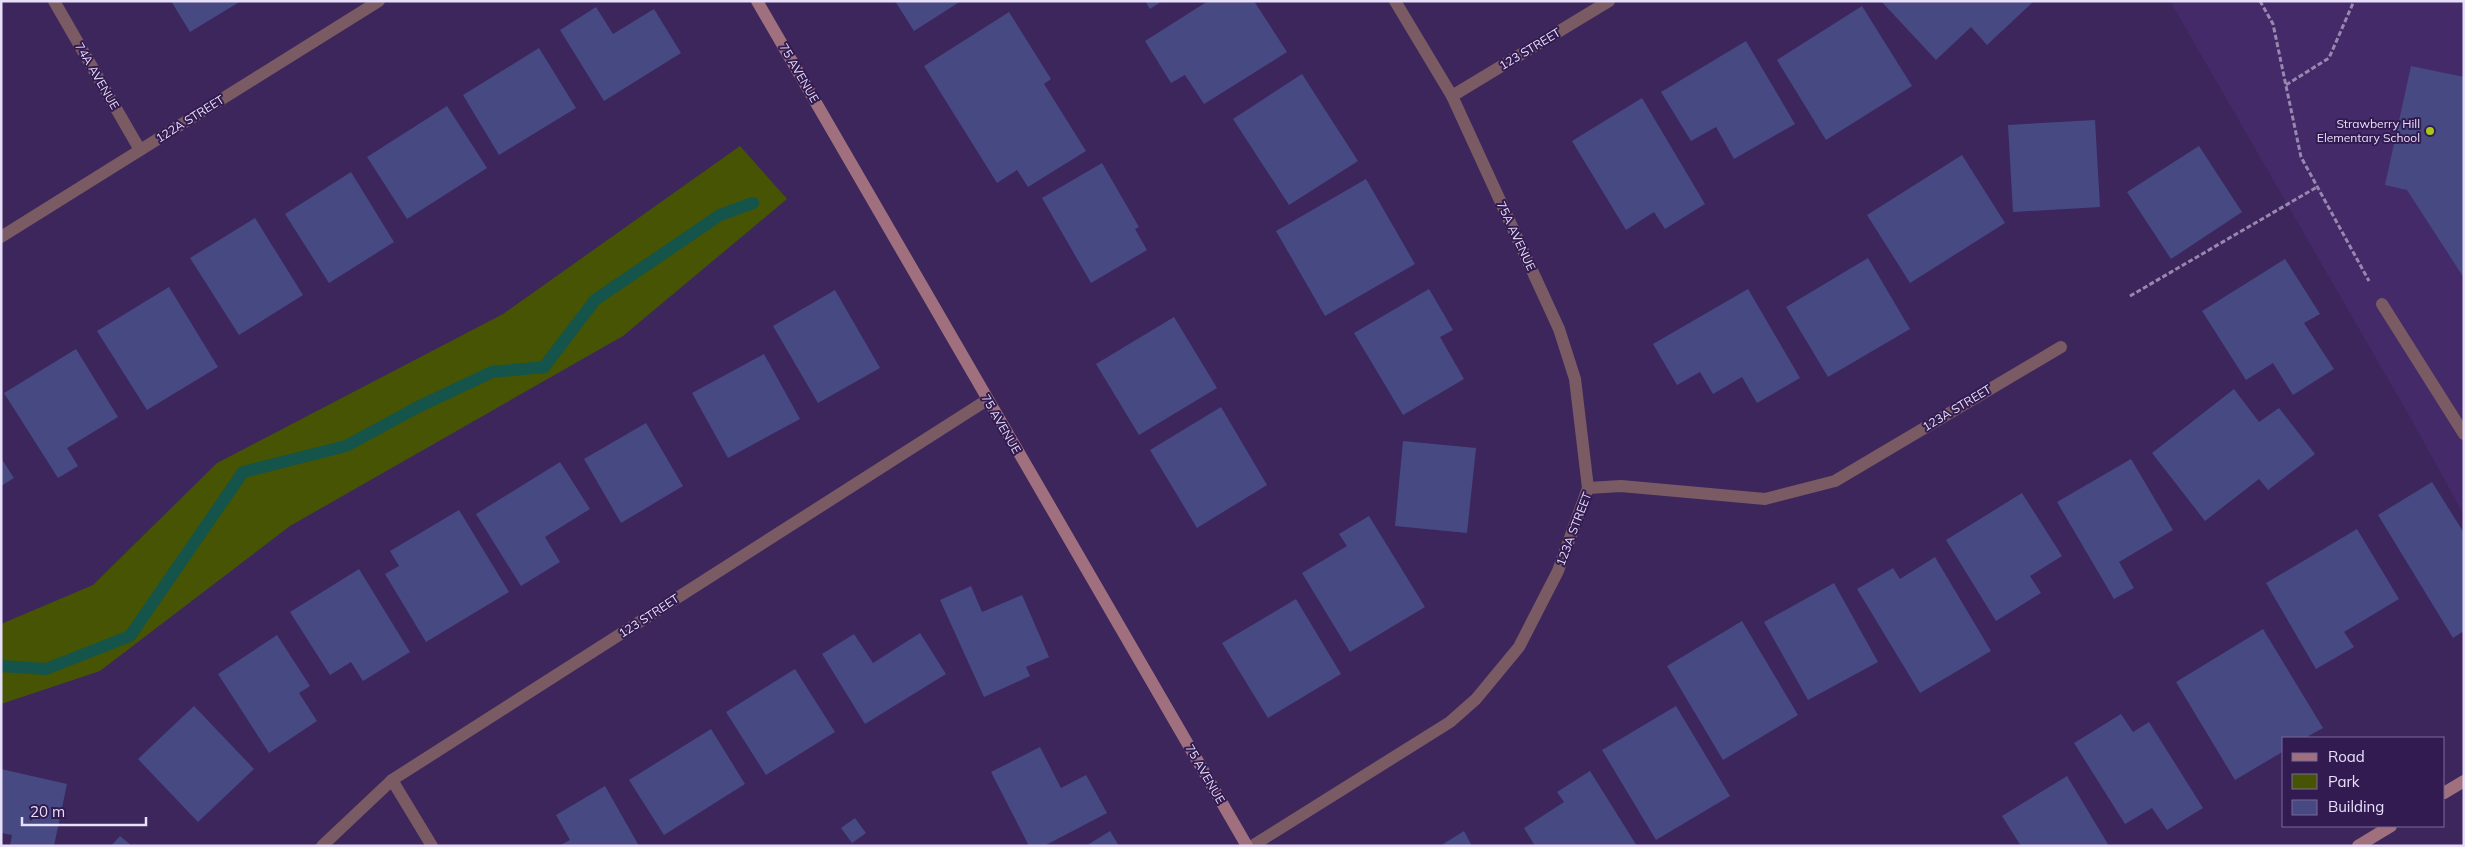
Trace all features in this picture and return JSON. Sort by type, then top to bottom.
[{"type":"street","name":"74A AVENUE","points":[[54,1],[140,150]]},
{"type":"street","name":"122A STREET","points":[[1,237],[379,1]]},
{"type":"street","name":"75 AVENUE","points":[[758,1],[987,400],[1247,846]]},
{"type":"street","name":"75A AVENUE","points":[[1395,1],[1452,96],[1559,329],[1575,379],[1588,488]]},
{"type":"street","name":"123 STREET","points":[[1452,96],[1609,1]]},
{"type":"street","points":[[2382,304],[2464,434]]},
{"type":"street","name":"123A STREET","points":[[1252,846],[1450,722],[1476,698],[1518,647],[1558,571],[1588,488],[1621,486],[1765,499],[1835,482],[2061,346]]},
{"type":"street","name":"123 STREET","points":[[322,846],[392,780],[987,400]]},
{"type":"street","points":[[392,780],[432,846]]},
{"type":"street","points":[[2445,793],[2464,781]]},
{"type":"street","points":[[2358,846],[2388,827]]},
{"type":"path","points":[[2260,1],[2273,24],[2301,157],[2382,304]]},
{"type":"path","points":[[2286,85],[2330,58],[2354,1]]},
{"type":"path","points":[[2130,296],[2317,187]]},
{"type":"shaded area","points":[[2170,1],[2464,1],[2464,515],[2411,419]]},
{"type":"green space","points":[[740,146],[787,199],[623,336],[290,526],[100,671],[1,704],[1,624],[93,585],[217,463],[503,314]]},
{"type":"building","points":[[171,1],[241,1],[190,32]]},
{"type":"building","points":[[895,1],[961,1],[914,31]]},
{"type":"building","points":[[1145,1],[1162,1],[1150,9]]},
{"type":"building","points":[[1208,1],[1254,1],[1287,52],[1204,104],[1185,75],[1171,83],[1145,41]]},
{"type":"building","points":[[1881,1],[2034,1],[1987,45],[1971,27],[1936,60]]},
{"type":"building","points":[[1862,6],[1912,86],[1826,140],[1777,60]]},
{"type":"building","points":[[596,7],[613,34],[654,9],[681,53],[604,101],[560,30]]},
{"type":"building","points":[[1009,12],[1051,79],[1044,84],[1086,151],[1028,187],[1017,170],[997,183],[924,66]]},
{"type":"building","points":[[1746,41],[1795,124],[1734,159],[1716,127],[1691,141],[1661,92]]},
{"type":"building","points":[[539,48],[576,108],[499,155],[463,95]]},
{"type":"building","name":"Strawberry Hill Elementary School","points":[[2411,66],[2464,77],[2464,278],[2407,190],[2385,185]]},
{"type":"building","points":[[1302,74],[1358,161],[1289,205],[1233,119]]},
{"type":"building","points":[[1642,98],[1705,204],[1665,229],[1654,212],[1626,230],[1572,141]]},
{"type":"building","points":[[447,106],[487,168],[407,219],[367,157]]},
{"type":"building","points":[[2095,120],[2100,207],[2013,212],[2008,125]]},
{"type":"building","points":[[2199,146],[2242,212],[2171,259],[2127,192]]},
{"type":"building","points":[[1962,155],[2005,223],[1910,283],[1867,215]]},
{"type":"building","points":[[1102,163],[1139,227],[1135,229],[1147,250],[1091,283],[1042,198]]},
{"type":"building","points":[[351,172],[394,242],[329,283],[285,214]]},
{"type":"building","points":[[1366,179],[1415,264],[1325,316],[1276,231]]},
{"type":"building","points":[[255,218],[303,295],[239,335],[190,258]]},
{"type":"building","points":[[1868,258],[1910,329],[1828,377],[1786,307]]},
{"type":"building","points":[[2285,259],[2320,314],[2304,323],[2334,369],[2293,395],[2273,363],[2246,380],[2202,311]]},
{"type":"building","points":[[169,287],[218,367],[147,410],[97,331]]},
{"type":"building","points":[[1429,289],[1453,330],[1440,337],[1464,379],[1403,415],[1354,333]]},
{"type":"building","points":[[1748,289],[1800,378],[1757,403],[1742,377],[1713,394],[1700,372],[1677,385],[1653,344]]},
{"type":"building","points":[[835,290],[880,368],[818,403],[773,326]]},
{"type":"building","points":[[1174,317],[1217,388],[1139,435],[1096,364]]},
{"type":"building","points":[[76,349],[118,417],[67,448],[78,466],[58,478],[4,393]]},
{"type":"building","points":[[764,354],[800,419],[728,458],[692,393]]},
{"type":"building","points":[[2234,389],[2259,422],[2279,408],[2315,454],[2268,490],[2259,479],[2205,521],[2152,453]]},
{"type":"building","points":[[1221,407],[1267,485],[1197,528],[1150,450]]},
{"type":"building","points":[[646,423],[683,486],[621,523],[584,459]]},
{"type":"building","points":[[1403,441],[1476,448],[1467,533],[1395,526]]},
{"type":"building","points":[[1,458],[14,478],[1,486]]},
{"type":"building","points":[[2131,459],[2173,530],[2119,562],[2134,588],[2114,599],[2057,502]]},
{"type":"building","points":[[560,462],[590,509],[545,537],[560,562],[521,586],[476,514]]},
{"type":"building","points":[[2432,482],[2464,533],[2464,631],[2453,638],[2378,515]]},
{"type":"building","points":[[2022,493],[2062,556],[2030,576],[2041,593],[1996,621],[1946,540]]},
{"type":"building","points":[[459,510],[509,592],[426,642],[385,574],[399,566],[390,551]]},
{"type":"building","points":[[1369,516],[1425,607],[1350,652],[1302,573],[1347,546],[1339,534]]},
{"type":"building","points":[[2357,529],[2399,599],[2344,632],[2354,647],[2316,669],[2266,583]]},
{"type":"building","points":[[1935,557],[1991,651],[1920,693],[1857,589],[1893,568],[1900,579]]},
{"type":"building","points":[[359,569],[410,652],[363,681],[351,662],[330,675],[290,612]]},
{"type":"building","points":[[1834,583],[1878,662],[1808,700],[1764,622]]},
{"type":"building","points":[[971,586],[982,612],[1022,595],[1049,657],[1026,667],[1030,676],[984,697],[940,600]]},
{"type":"building","points":[[1296,599],[1341,674],[1268,718],[1222,643]]},
{"type":"building","points":[[1742,621],[1798,715],[1723,760],[1667,666]]},
{"type":"building","points":[[2263,629],[2323,728],[2307,737],[2282,737],[2282,752],[2235,780],[2176,682]]},
{"type":"building","points":[[920,633],[946,674],[865,724],[822,654],[854,634],[873,663]]},
{"type":"building","points":[[277,635],[310,686],[299,693],[317,721],[269,753],[218,674]]},
{"type":"building","points":[[795,669],[835,732],[766,775],[726,712]]},
{"type":"building","points":[[194,706],[254,769],[198,822],[138,759]]},
{"type":"building","points":[[1676,706],[1730,796],[1656,840],[1602,750]]},
{"type":"building","points":[[2121,714],[2133,732],[2149,722],[2203,808],[2167,830],[2152,808],[2125,824],[2074,743]]},
{"type":"building","points":[[711,729],[745,784],[664,835],[629,780]]},
{"type":"building","points":[[1040,747],[1061,788],[1086,775],[1107,813],[1044,846],[1029,846],[991,772]]},
{"type":"building","points":[[1,769],[67,784],[54,846],[10,846],[12,835],[1,833]]},
{"type":"building","points":[[1590,771],[1637,846],[1535,846],[1524,828],[1564,802],[1557,792]]},
{"type":"building","points":[[2067,776],[2109,846],[2021,846],[2002,816]]},
{"type":"building","points":[[605,786],[639,846],[559,846],[570,840],[556,815]]},
{"type":"building","points":[[855,818],[866,833],[852,843],[841,828]]},
{"type":"building","points":[[1110,831],[1119,846],[1086,846]]},
{"type":"building","points":[[1464,831],[1472,846],[1440,846]]},
{"type":"building","points":[[120,836],[132,846],[111,846]]},
{"type":"waterway","points":[[1,666],[46,669],[130,636],[243,472],[346,446],[418,407],[492,372],[544,367],[595,300],[720,215],[753,203]]},
{"type":"place","name":"Strawberry Hill Elementary School","points":[[2430,131]]}]
